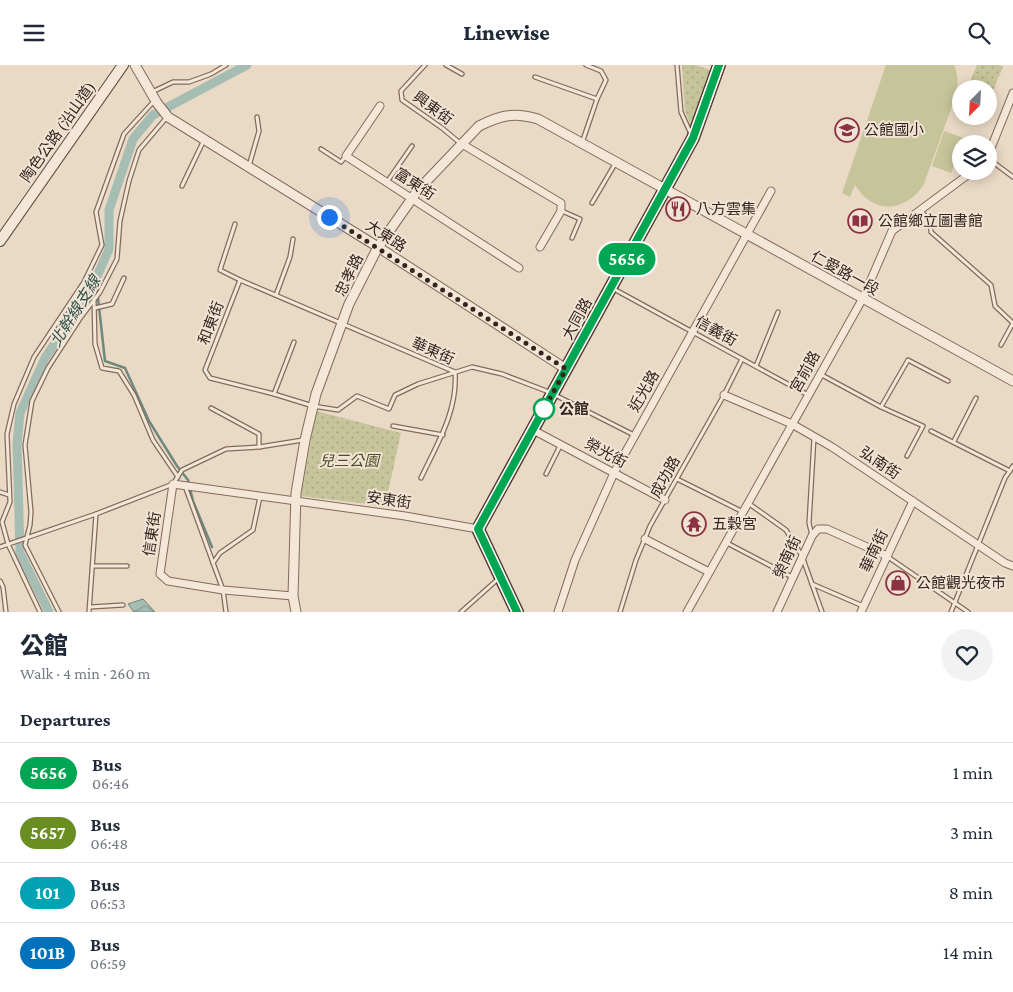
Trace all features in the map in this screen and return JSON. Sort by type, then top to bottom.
[{"type":"main road","name":"陶色公路 (沿山道)","points":[[0,241],[123,65]]},
{"type":"main road","name":"大同路","points":[[478,529],[693,138],[719,65]]},
{"type":"main road","points":[[478,529],[517,612]]},
{"type":"street","points":[[135,65],[166,115]]},
{"type":"street","points":[[996,135],[1013,93]]},
{"type":"street","points":[[346,155],[380,106]]},
{"type":"street","name":"大東路","points":[[166,115],[378,247],[566,369]]},
{"type":"street","name":"忠孝路","points":[[296,612],[294,596],[296,501],[313,407],[349,304],[378,247],[412,199],[479,126],[507,115],[523,115],[538,119],[664,190]]},
{"type":"street","points":[[462,144],[561,203],[561,211],[540,247]]},
{"type":"street","name":"富東街","points":[[346,155],[520,268]]},
{"type":"street","name":"宮前路","points":[[687,612],[863,298],[892,231],[961,180]]},
{"type":"street","name":"仁愛路一段","points":[[664,190],[1013,381]]},
{"type":"street","name":"近光路","points":[[558,612],[575,560],[614,473],[771,191]]},
{"type":"street","name":"弘南街","points":[[724,395],[792,424],[814,437],[1005,563],[1013,566]]},
{"type":"street","name":"榮光街","points":[[532,430],[665,500]]},
{"type":"street","points":[[173,484],[296,501]]},
{"type":"street","name":"信東街","points":[[173,484],[160,574],[168,581],[223,590],[294,596]]},
{"type":"street","name":"安東街","points":[[296,501],[405,516],[478,529]]},
{"type":"street","name":"華南街","points":[[862,609],[913,501]]},
{"type":"street","name":"榮南街","points":[[777,612],[802,556],[812,536],[818,529],[828,529],[887,556]]},
{"type":"street","points":[[645,539],[710,572]]},
{"type":"lane","points":[[40,612],[8,544],[2,522],[10,502],[7,434],[14,404],[34,357],[84,282],[102,245],[96,212],[124,134],[153,96],[173,81],[189,82],[226,65]]},
{"type":"lane","name":"興東街","points":[[425,65],[401,91],[402,100],[462,144]]},
{"type":"lane","points":[[446,65],[462,74]]},
{"type":"lane","points":[[582,144],[597,99],[606,80],[601,71],[586,65]]},
{"type":"lane","points":[[678,65],[681,112],[693,138]]},
{"type":"lane","points":[[535,77],[597,99]]},
{"type":"lane","points":[[60,612],[25,545],[32,512],[25,445],[32,401],[48,368],[81,317],[100,292],[117,259],[120,221],[129,181],[139,150],[166,115]]},
{"type":"lane","points":[[249,166],[259,131],[257,117]]},
{"type":"lane","points":[[182,186],[204,140]]},
{"type":"lane","points":[[387,182],[412,145]]},
{"type":"lane","points":[[320,149],[341,162],[346,155]]},
{"type":"lane","points":[[592,203],[616,163]]},
{"type":"lane","points":[[997,165],[1013,177]]},
{"type":"lane","points":[[920,210],[930,221],[931,232],[991,285],[995,306],[1013,323],[1001,345]]},
{"type":"lane","points":[[561,211],[580,219],[572,239]]},
{"type":"lane","points":[[236,224],[220,270],[342,325]]},
{"type":"lane","points":[[276,295],[290,257],[293,239]]},
{"type":"lane","points":[[94,308],[112,304],[124,278]]},
{"type":"lane","name":"和東街","points":[[240,280],[205,370],[210,378],[274,394],[313,407],[338,410],[357,397],[389,409],[396,395],[418,383],[455,372]]},
{"type":"lane","name":"信義街","points":[[612,287],[808,395]]},
{"type":"lane","points":[[94,300],[95,344],[102,368],[119,371],[134,395],[153,440],[178,477]]},
{"type":"lane","points":[[756,366],[778,312]]},
{"type":"lane","name":"華東街","points":[[342,325],[455,372],[456,387],[443,435],[421,478]]},
{"type":"lane","points":[[274,394],[294,342]]},
{"type":"lane","name":"成功路","points":[[620,612],[636,560],[645,539],[742,359]]},
{"type":"lane","points":[[881,407],[908,360],[948,381]]},
{"type":"lane","points":[[455,372],[472,367],[502,374],[553,394],[635,435]]},
{"type":"lane","points":[[820,374],[881,407],[922,426],[907,457]]},
{"type":"lane","points":[[954,441],[976,398]]},
{"type":"lane","points":[[212,409],[260,434],[259,447]]},
{"type":"lane","points":[[394,425],[443,435]]},
{"type":"lane","points":[[931,431],[1010,471]]},
{"type":"lane","points":[[812,536],[810,523],[814,437]]},
{"type":"lane","points":[[0,547],[173,484],[182,470],[226,449],[259,447],[306,440]]},
{"type":"lane","points":[[546,473],[561,444]]},
{"type":"lane","points":[[951,612],[1013,466]]},
{"type":"lane","points":[[677,479],[743,512]]},
{"type":"lane","points":[[184,486],[223,590],[226,612]]},
{"type":"lane","points":[[0,492],[9,495]]},
{"type":"lane","points":[[213,563],[220,553],[253,529],[260,496]]},
{"type":"lane","points":[[748,503],[786,530],[802,556],[822,612]]},
{"type":"lane","points":[[89,612],[96,513]]},
{"type":"lane","points":[[726,542],[793,577]]},
{"type":"lane","points":[[887,556],[968,612]]},
{"type":"lane","points":[[92,566],[127,565]]},
{"type":"lane","points":[[461,612],[500,577]]},
{"type":"lane","points":[[0,581],[3,587],[6,612]]},
{"type":"lane","points":[[812,584],[862,609]]},
{"type":"lane","points":[[90,607],[123,605]]},
{"type":"green space","points":[[682,65],[696,65],[712,71],[706,90],[690,124],[685,111]]},
{"type":"green space","points":[[886,65],[954,65],[958,80],[952,80],[952,106],[923,186],[906,201],[888,207],[870,201],[855,185],[850,197],[842,193]]},
{"type":"green space","points":[[977,65],[999,65],[1003,67],[997,80],[971,80]]},
{"type":"green space","points":[[944,131],[955,135],[952,135],[951,173],[932,166]]},
{"type":"green space","name":"兒三公園","points":[[316,411],[401,433],[385,506],[301,496]]},
{"type":"water","points":[[143,599],[155,612],[134,612],[128,604]]},
{"type":"waterway","name":"北幹線支線","points":[[49,612],[20,553],[17,444],[20,413],[45,358],[91,290],[109,249],[109,210],[133,139],[153,115],[247,65]]},
{"type":"waterway","points":[[96,280],[105,361],[125,368],[149,421],[188,480],[193,501],[212,547]]},
{"type":"bus line","name":"5656","points":[[517,612],[478,529],[693,138],[719,65]]},
{"type":"place","name":"公館國小","points":[[847,130]]},
{"type":"place","name":"八方雲集","points":[[678,209]]},
{"type":"place","name":"公館鄉立圖書館","points":[[860,221]]},
{"type":"place","name":"公館","points":[[544,409]]},
{"type":"place","name":"五穀宮","points":[[694,524]]},
{"type":"place","name":"公館觀光夜市","points":[[898,583]]},
{"type":"route","points":[[329,217],[566,369],[544,409]]}]
